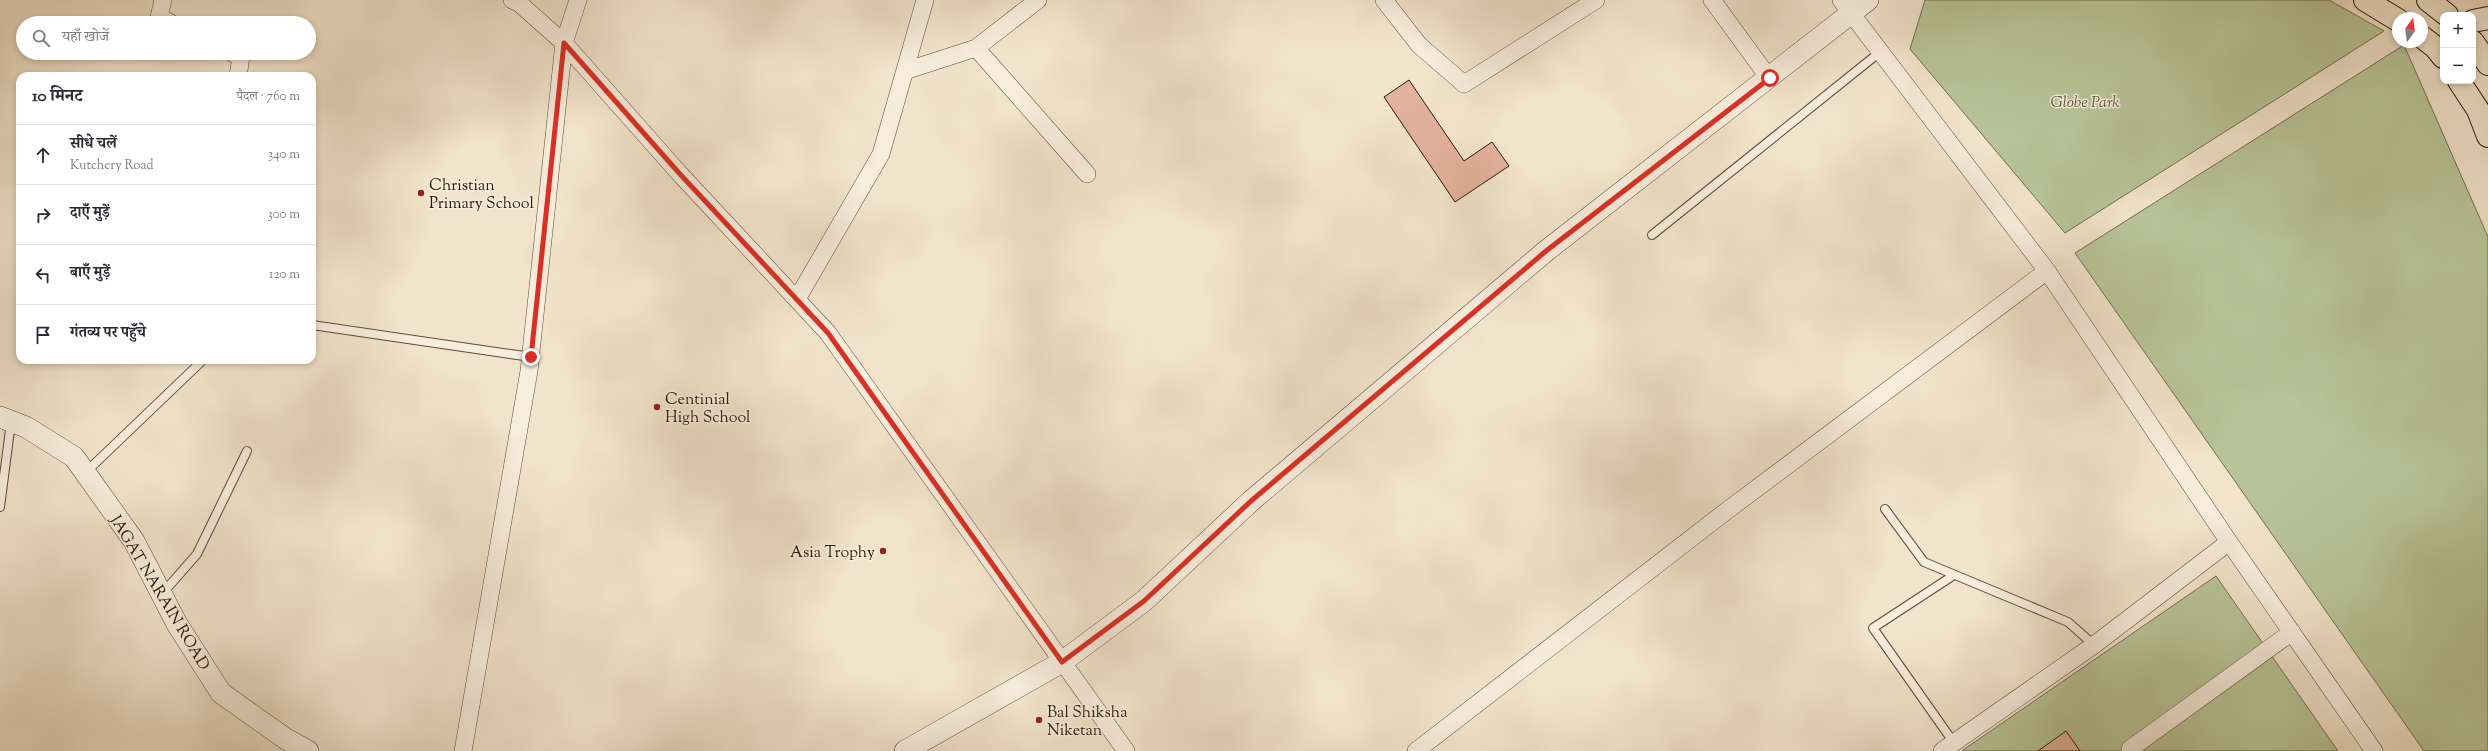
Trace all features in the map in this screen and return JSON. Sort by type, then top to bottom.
[{"type":"main road","points":[[2365,0],[2392,16]]},
{"type":"main road","points":[[2428,0],[2443,12]]},
{"type":"main road","points":[[2476,20],[2488,18]]},
{"type":"main road","points":[[2476,46],[2488,64]]},
{"type":"main road","points":[[2462,84],[2478,110],[2488,136]]},
{"type":"street","points":[[159,16],[163,0]]},
{"type":"street","points":[[512,0],[520,4],[564,43],[679,173],[828,333],[1126,751]]},
{"type":"street","points":[[463,751],[531,357],[564,43],[578,0]]},
{"type":"street","points":[[797,299],[881,154],[925,0]]},
{"type":"street","points":[[905,71],[976,48],[1038,0]]},
{"type":"street","points":[[1384,0],[1419,45],[1464,84],[1596,0]]},
{"type":"street","points":[[1712,0],[1770,78]]},
{"type":"street","points":[[905,751],[1062,662],[1144,601],[1251,501],[1546,251],[1770,78],[1846,7],[1868,0]]},
{"type":"street","points":[[1846,7],[2047,271],[2229,542],[2374,751]]},
{"type":"street","points":[[976,48],[1087,174]]},
{"type":"street","points":[[239,72],[241,60]]},
{"type":"street","points":[[1416,751],[1736,504],[2047,271]]},
{"type":"street","name":"JAGAT NARAIN ROAD","points":[[5,419],[26,427],[74,457],[134,541],[177,624],[222,693],[286,739],[308,751]]},
{"type":"street","points":[[1952,748],[2094,645],[2229,542]]},
{"type":"street","points":[[2130,750],[2292,632]]},
{"type":"lane","points":[[1652,235],[1880,52]]},
{"type":"lane","points":[[316,326],[531,357]]},
{"type":"lane","points":[[85,472],[199,364]]},
{"type":"lane","points":[[0,507],[5,419]]},
{"type":"lane","points":[[162,595],[197,554],[247,451]]},
{"type":"lane","points":[[1885,509],[1924,562],[2068,622],[2094,645]]},
{"type":"lane","points":[[1952,748],[1873,628],[1954,575]]},
{"type":"green space","name":"Globe Park","points":[[1925,0],[2329,0],[2384,31],[2065,233],[1910,49]]},
{"type":"green space","points":[[2399,48],[2405,48],[2488,237],[2488,751],[2424,751],[2075,253]]},
{"type":"green space","points":[[2216,576],[2338,751],[1963,751],[1963,750]]},
{"type":"building","points":[[1409,80],[1464,161],[1492,142],[1509,166],[1455,202],[1384,97]]},
{"type":"building","points":[[2066,731],[2080,751],[2038,751]]},
{"type":"place","name":"Christian Primary School","points":[[421,193]]},
{"type":"place","name":"Centinial High School","points":[[657,407]]},
{"type":"place","name":"Asia Trophy","points":[[883,551]]},
{"type":"place","name":"Bal Shiksha Niketan","points":[[1039,720]]},
{"type":"route","points":[[531,357],[564,43],[679,173],[828,333],[1062,662],[1144,601],[1251,501],[1546,251],[1770,78]]}]
